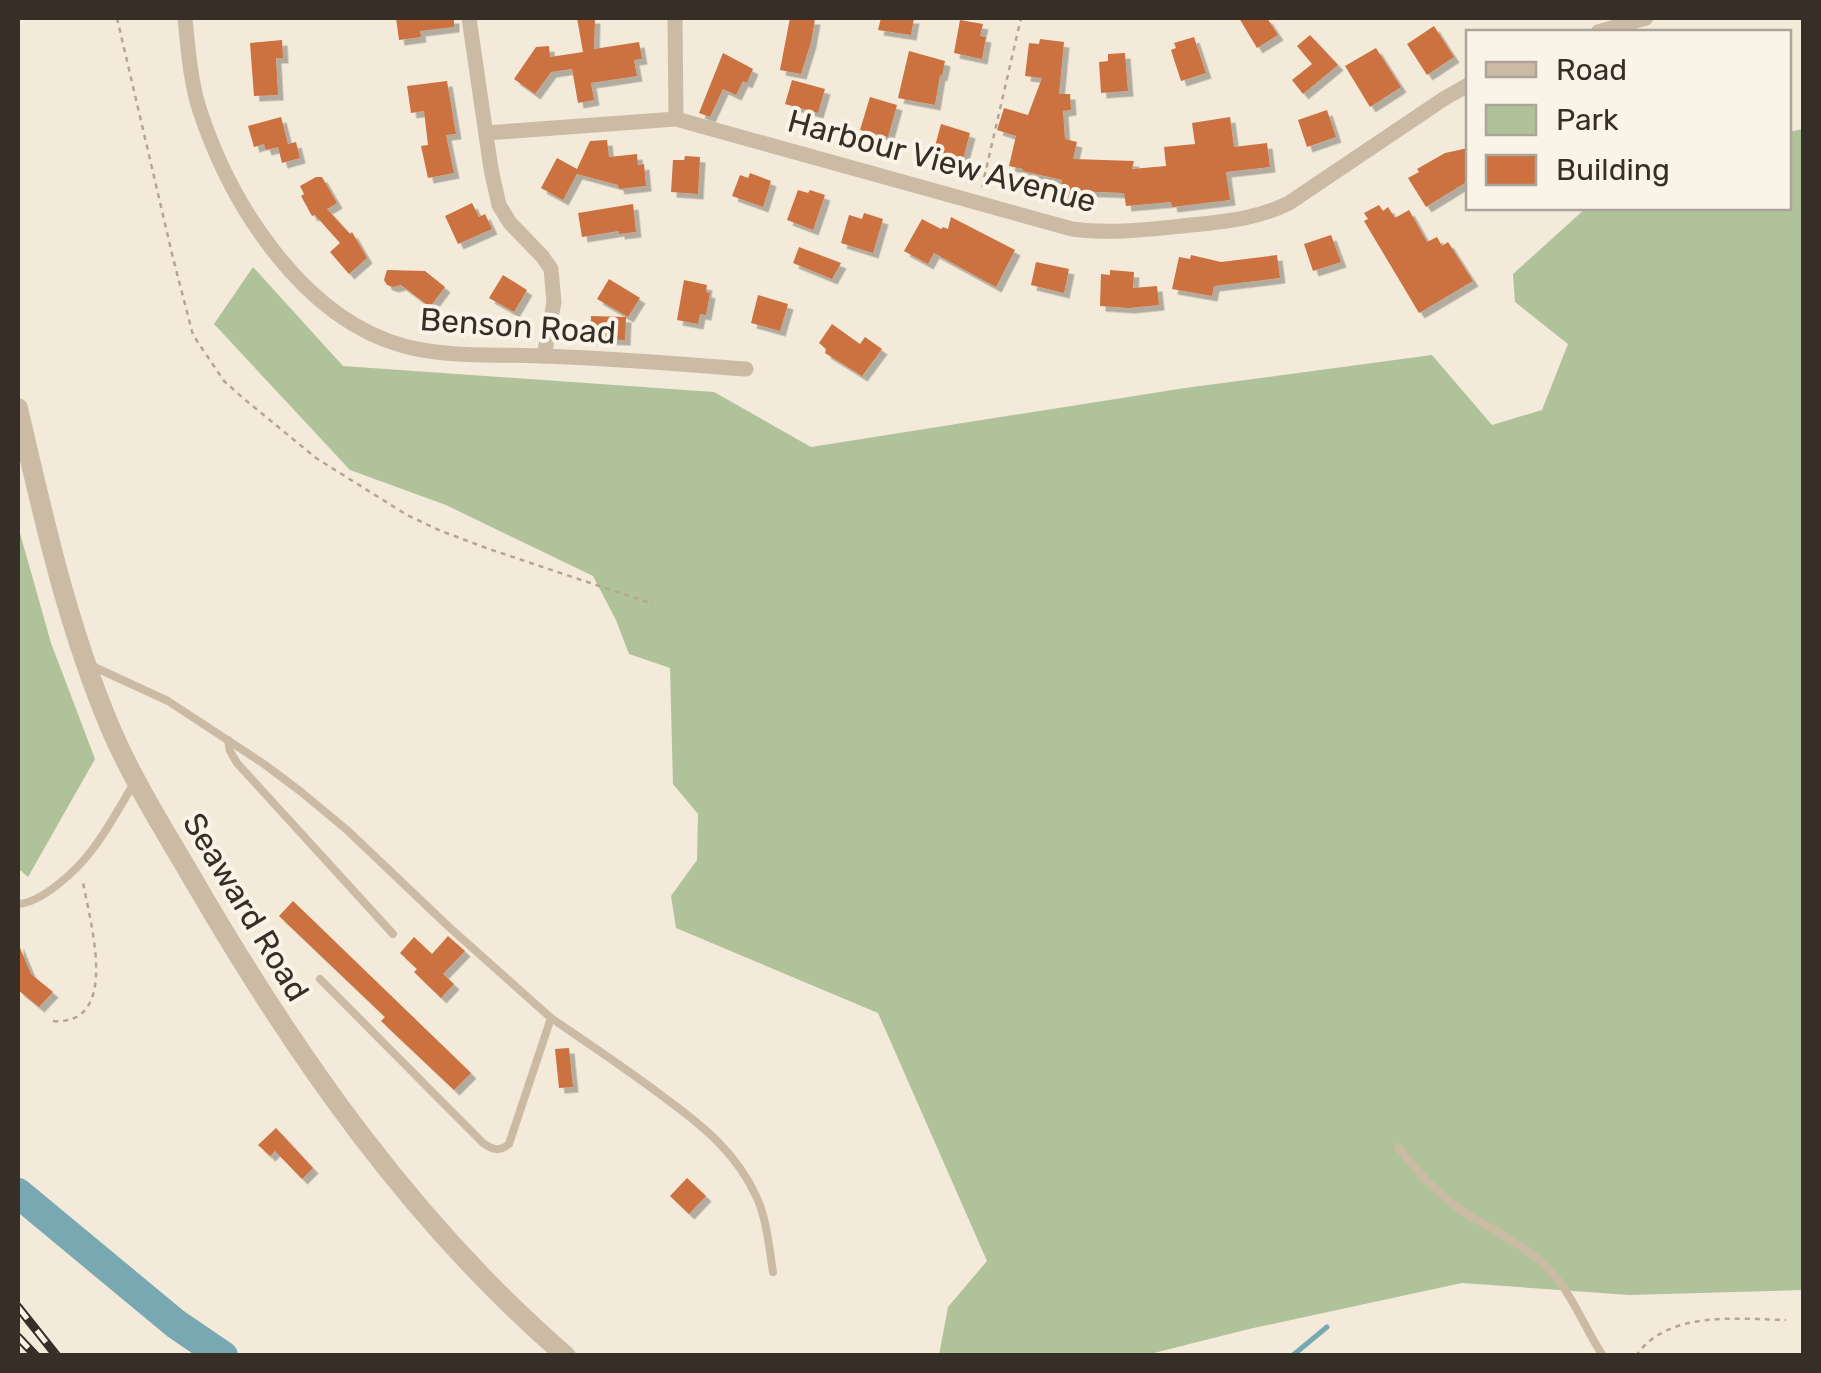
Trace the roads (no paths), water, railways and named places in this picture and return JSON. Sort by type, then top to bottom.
[{"type":"street","name":"Benson Road","points":[[185,18],[198,105],[240,200],[298,279],[326,307],[365,332],[405,346],[448,354],[746,369]]},
{"type":"street","points":[[468,18],[500,205],[510,223],[551,269],[554,302],[544,356]]},
{"type":"street","points":[[676,18],[676,118]]},
{"type":"street","points":[[1605,30],[1646,18]]},
{"type":"street","name":"Harbour View Avenue","points":[[486,133],[676,118],[1072,228],[1121,232],[1266,214],[1290,203],[1466,86]]},
{"type":"street","name":"Seaward Road","points":[[18,408],[54,561],[111,728],[234,949],[310,1068],[393,1176],[507,1302],[566,1356]]},
{"type":"lane","points":[[86,664],[168,700],[300,791],[551,1018],[711,1132],[737,1161],[762,1210],[773,1272]]},
{"type":"lane","points":[[228,740],[237,763],[393,934]]},
{"type":"lane","points":[[18,904],[42,896],[92,851],[136,779]]},
{"type":"lane","points":[[320,979],[493,1150],[502,1150],[509,1144],[551,1018]]},
{"type":"lane","points":[[1398,1146],[1415,1168],[1457,1207],[1540,1260],[1574,1301],[1603,1356]]},
{"type":"waterway","points":[[18,1193],[176,1324],[223,1356]]},
{"type":"waterway","points":[[1292,1356],[1327,1327]]},
{"type":"railway","points":[[18,1307],[57,1356]]},
{"type":"railway","points":[[18,1337],[36,1356]]}]
